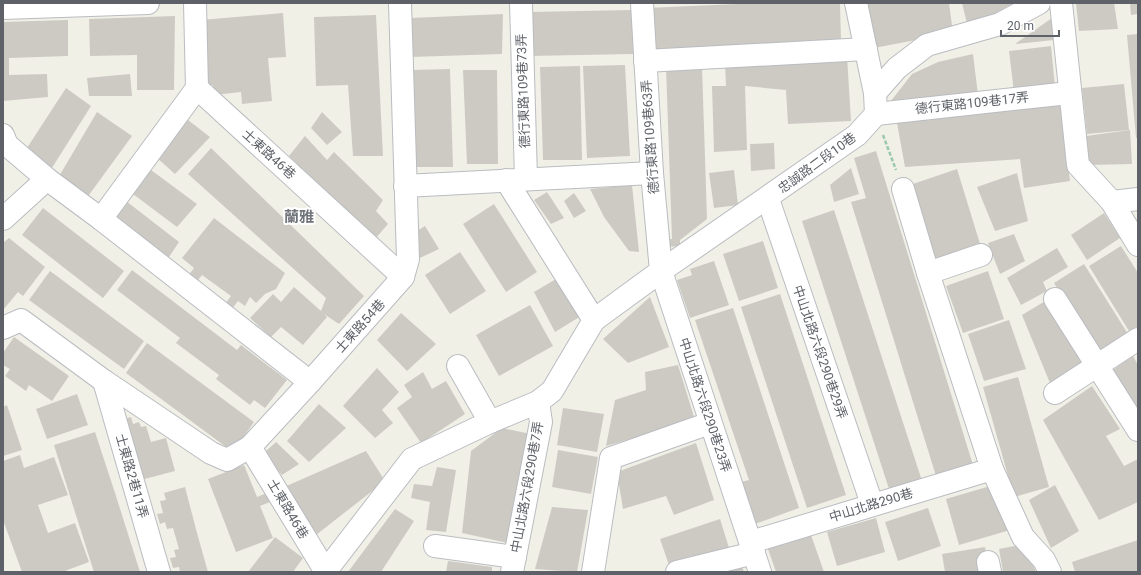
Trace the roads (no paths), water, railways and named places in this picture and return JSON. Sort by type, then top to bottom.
[{"type":"street","points":[[3,8],[148,3]]},
{"type":"street","points":[[101,219],[197,88],[195,3]]},
{"type":"street","name":"士東路54巷","points":[[310,382],[403,277],[408,259],[400,3]]},
{"type":"street","name":"德行東路109巷73弄","points":[[516,180],[521,3]]},
{"type":"street","name":"德行東路109巷63弄","points":[[642,3],[652,173],[661,271]]},
{"type":"street","points":[[856,3],[876,103]]},
{"type":"street","name":"忠誠路二段10巷","points":[[661,271],[768,199],[857,135],[897,68],[927,45],[1000,24],[1039,3]]},
{"type":"street","points":[[1061,3],[1069,93],[1078,165],[1112,202],[1138,245]]},
{"type":"street","points":[[645,61],[866,49]]},
{"type":"street","name":"士東路46巷","points":[[197,88],[403,277]]},
{"type":"street","name":"德行東路109巷17弄","points":[[876,103],[1069,93]]},
{"type":"street","points":[[3,135],[7,145],[47,179],[101,219],[310,382],[250,447],[227,460],[214,455],[104,381],[21,320],[3,328]]},
{"type":"street","points":[[405,186],[652,173]]},
{"type":"street","points":[[3,219],[47,179]]},
{"type":"street","points":[[516,180],[594,320]]},
{"type":"street","points":[[903,189],[928,273],[992,469],[1022,537],[1044,560],[1050,572]]},
{"type":"street","name":"中山北路六段290巷29弄","points":[[768,199],[872,504]]},
{"type":"street","points":[[1112,202],[1138,199]]},
{"type":"street","points":[[928,273],[981,255]]},
{"type":"street","name":"中山北路六段290巷7弄","points":[[326,572],[412,459],[490,422],[538,402],[552,391],[594,320],[661,271]]},
{"type":"street","name":"中山北路六段290巷23弄","points":[[661,271],[710,423],[754,551]]},
{"type":"street","points":[[1055,299],[1138,430]]},
{"type":"street","points":[[1055,393],[1138,339]]},
{"type":"street","points":[[458,366],[490,422]]},
{"type":"street","name":"士東路2巷11弄","points":[[104,381],[159,572]]},
{"type":"street","name":"中山北路六段290巷7弄","points":[[514,564],[541,422],[538,402]]},
{"type":"street","points":[[593,572],[611,458],[710,423]]},
{"type":"street","name":"士東路46巷","points":[[250,447],[326,572]]},
{"type":"street","name":"中山北路290巷","points":[[677,572],[754,551],[872,504],[992,469]]},
{"type":"street","points":[[435,546],[514,564]]},
{"type":"district","name":"蘭雅","points":[[299,217]]}]
